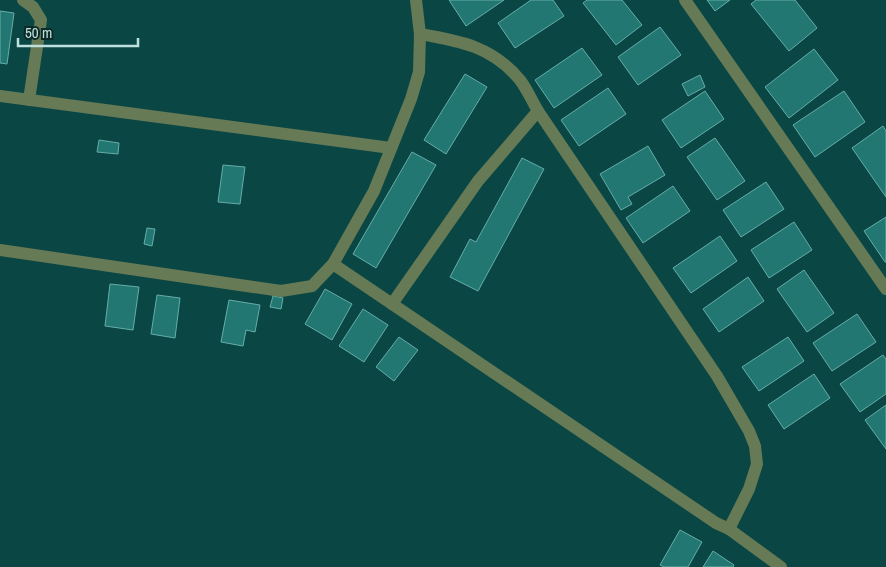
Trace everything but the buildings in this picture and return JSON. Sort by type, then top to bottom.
[{"type":"lane","points":[[23,0],[33,6],[41,20],[29,100]]},
{"type":"lane","points":[[0,250],[281,291],[312,286],[333,264],[374,191],[411,99],[418,72],[420,34],[416,0]]},
{"type":"lane","points":[[685,0],[886,289]]},
{"type":"lane","points":[[420,34],[468,44],[497,57],[521,81],[538,111],[717,376],[749,430],[755,446],[756,464],[749,489],[729,529]]},
{"type":"lane","points":[[0,96],[391,148]]},
{"type":"lane","points":[[392,304],[478,181],[538,111]]},
{"type":"lane","points":[[333,264],[716,523],[729,529],[781,567]]}]
